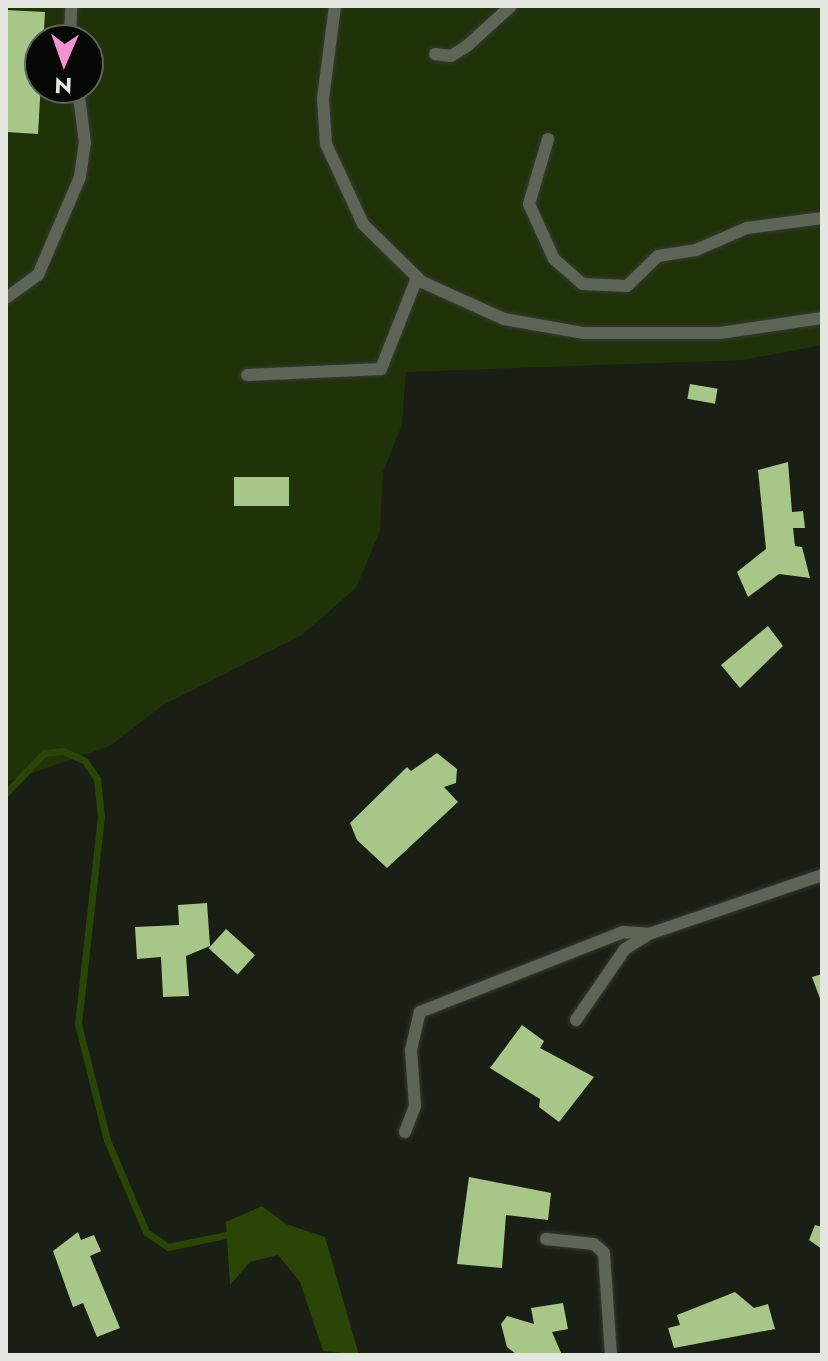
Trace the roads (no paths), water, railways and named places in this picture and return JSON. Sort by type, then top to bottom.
[{"type":"lane","points":[[335,6],[323,99],[326,144],[363,224],[417,278],[504,319],[583,333],[720,333],[822,318]]},
{"type":"lane","points":[[435,54],[451,56],[511,6]]},
{"type":"lane","points":[[6,298],[38,275],[80,177],[85,143],[80,104]]},
{"type":"lane","points":[[548,139],[529,204],[554,259],[583,284],[627,286],[658,256],[696,250],[747,228],[822,218]]},
{"type":"lane","points":[[247,375],[381,369],[417,278]]},
{"type":"lane","points":[[576,1020],[625,949],[649,934],[822,875]]},
{"type":"lane","points":[[405,1132],[415,1106],[411,1050],[420,1012],[623,932],[649,934]]},
{"type":"lane","points":[[546,1239],[594,1244],[604,1253],[611,1355]]},
{"type":"waterway","points":[[6,793],[44,753],[63,751],[85,761],[97,779],[101,816],[78,1024],[107,1140],[146,1232],[168,1247],[235,1233]]}]
